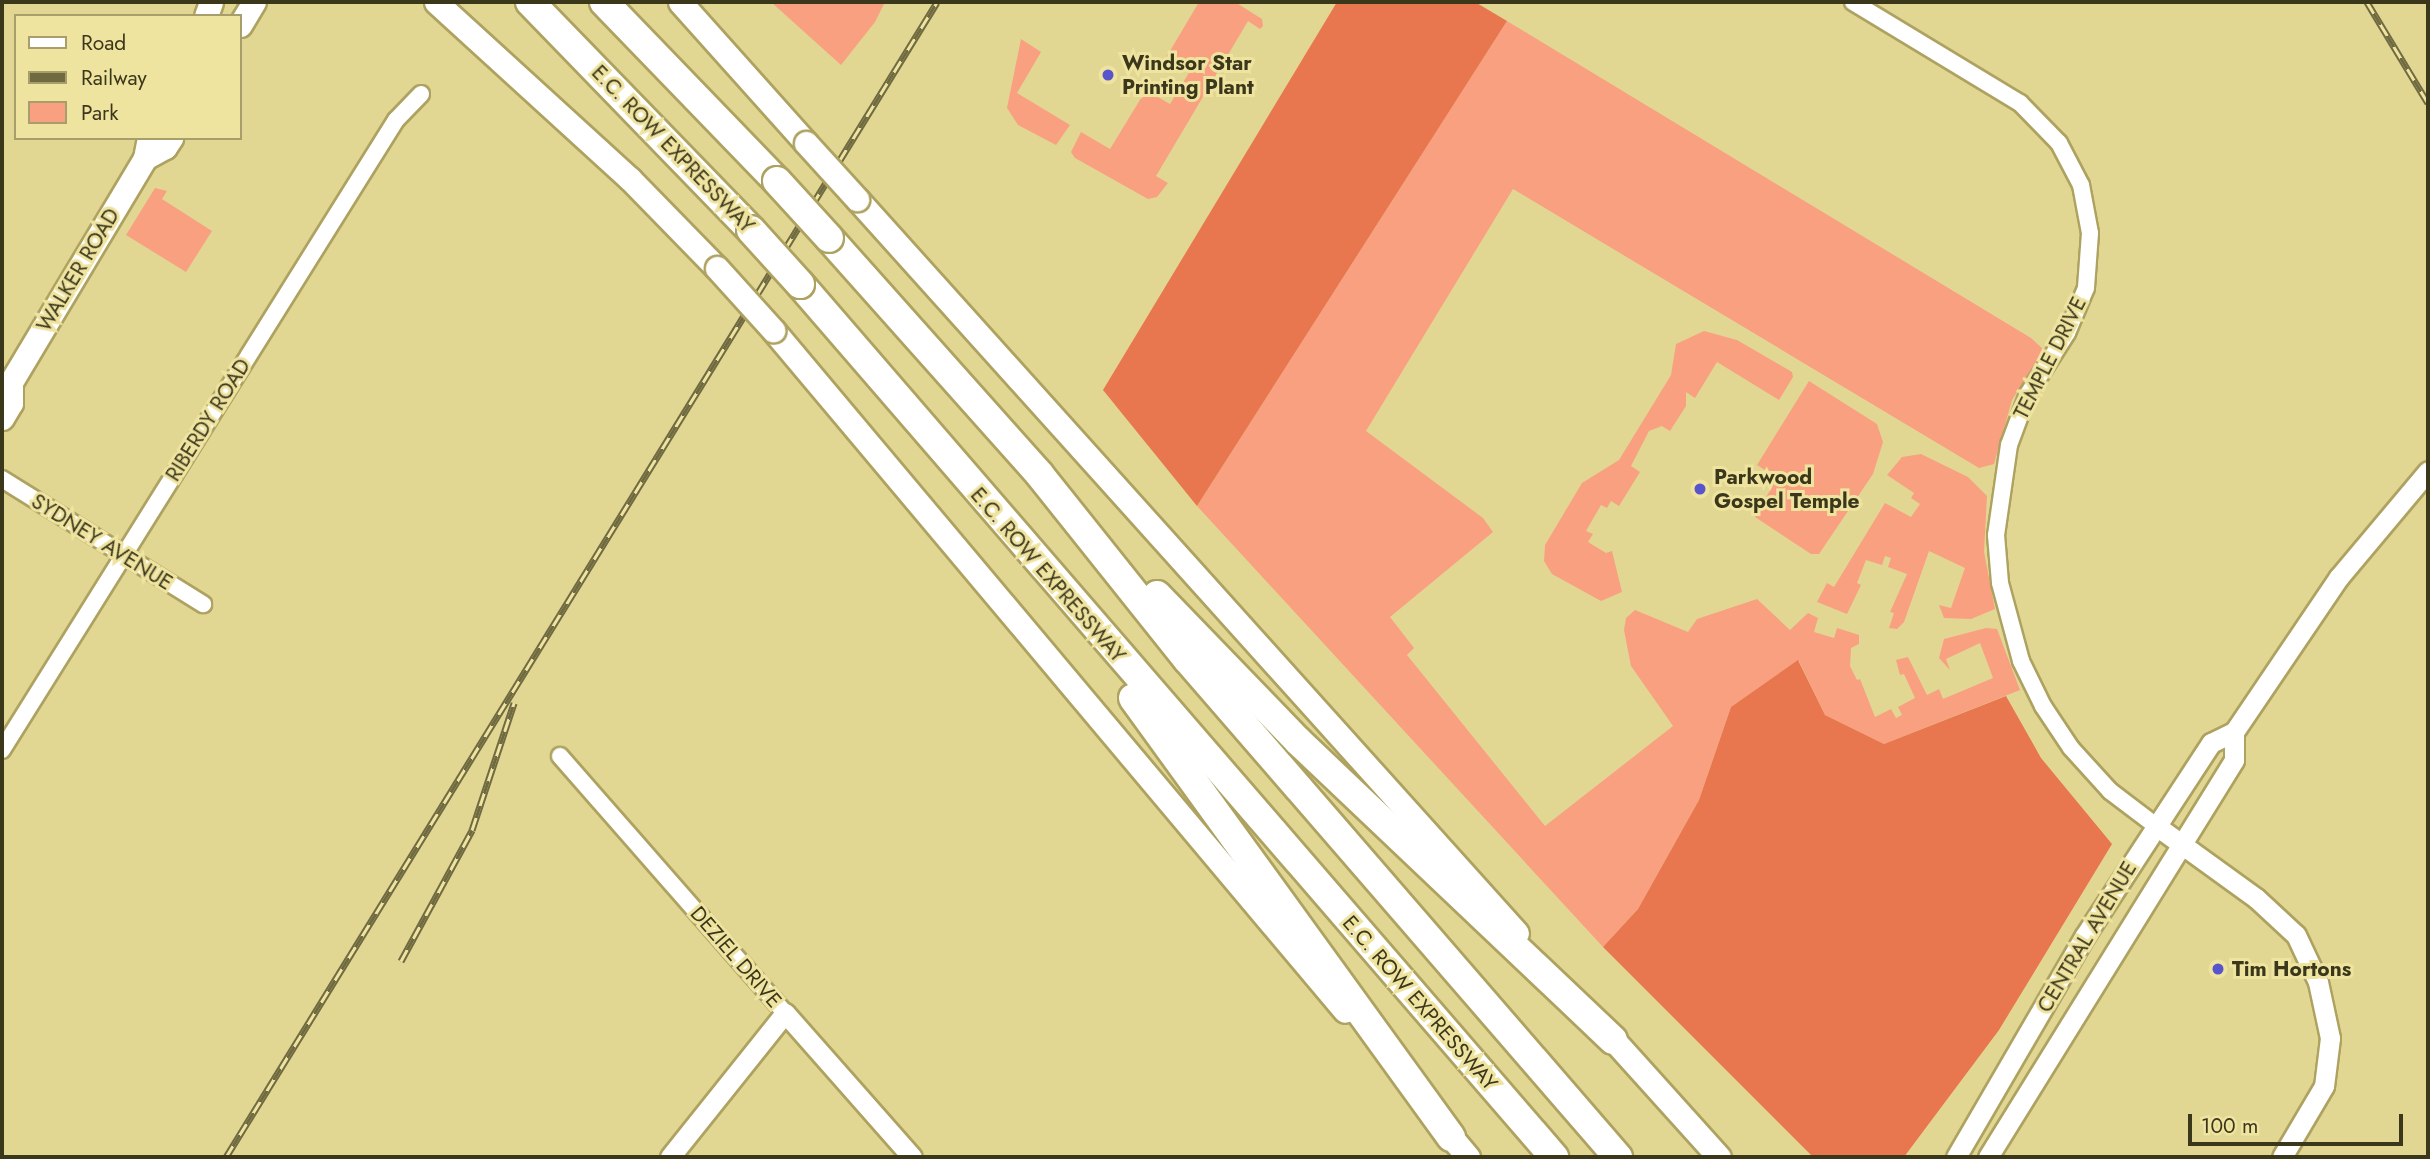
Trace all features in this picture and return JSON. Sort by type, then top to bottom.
[{"type":"highway","name":"E.C. ROW EXPRESSWAY","points":[[530,2],[800,284],[1038,564],[1554,1157]]},
{"type":"highway","points":[[604,2],[777,181],[1040,475],[1298,741],[1614,1040]]},
{"type":"highway","points":[[1040,475],[1187,659],[1618,1157]]},
{"type":"highway","points":[[1038,564],[1459,1147]]},
{"type":"main road","points":[[242,22],[254,2]]},
{"type":"main road","points":[[436,2],[630,179],[773,330],[1459,1147]]},
{"type":"main road","points":[[680,2],[1719,1157]]},
{"type":"main road","name":"WALKER ROAD","points":[[2,418],[11,403],[6,384],[147,148],[166,147],[170,140]]},
{"type":"street","name":"TEMPLE DRIVE","points":[[1853,2],[2020,103],[2059,143],[2081,185],[2090,233],[2086,288],[2067,333],[2028,394],[2009,445],[1996,535],[2000,583],[2021,661],[2043,706],[2071,748],[2110,791],[2256,898],[2296,935],[2318,982],[2330,1038],[2324,1086],[2282,1157]]},
{"type":"street","name":"RIBERDY ROAD","points":[[2,750],[396,120],[421,94]]},
{"type":"street","name":"CENTRAL AVENUE","points":[[1956,1157],[2084,937],[2211,743],[2234,732],[2339,577],[2428,471]]},
{"type":"street","name":"SYDNEY AVENUE","points":[[2,479],[203,604]]},
{"type":"street","name":"CENTRAL AVENUE","points":[[1988,1157],[2234,760],[2234,732]]},
{"type":"street","name":"DEZIEL DRIVE","points":[[560,756],[912,1157]]},
{"type":"street","points":[[670,1157],[785,1013]]},
{"type":"green space","points":[[771,2],[885,2],[875,22],[841,65]]},
{"type":"green space","points":[[1199,2],[1235,2],[1262,19],[1263,26],[1260,29],[1248,21],[1156,176],[1168,183],[1157,197],[1148,199],[1075,158],[1071,152],[1081,132],[1110,149],[1146,90],[1170,104],[1190,71],[1167,56]]},
{"type":"green space","points":[[1507,21],[2031,338],[2044,350],[2012,400],[1994,464],[1979,468],[1513,189],[1366,431],[1483,518],[1493,532],[1390,617],[1414,648],[1407,655],[1545,826],[1673,726],[1631,666],[1624,630],[1626,618],[1635,610],[1688,632],[1697,619],[1757,599],[1790,630],[1808,613],[1818,618],[1814,632],[1834,638],[1837,628],[1859,635],[1859,644],[1851,648],[1850,666],[1857,680],[1860,679],[1875,717],[1891,709],[1896,718],[1902,715],[1898,707],[1915,698],[1904,674],[1900,675],[1896,660],[1908,657],[1927,695],[1939,689],[1943,699],[1993,678],[1980,643],[1946,659],[1950,670],[1939,658],[1944,639],[1986,628],[1997,629],[2020,690],[1884,744],[1825,715],[1799,661],[1731,707],[1699,800],[1638,909],[1603,947],[1197,506]]},
{"type":"green space","points":[[1021,39],[1041,52],[1017,93],[1070,125],[1056,145],[1018,125],[1007,108]]},
{"type":"green space","points":[[155,188],[167,191],[162,199],[212,231],[186,272],[126,235]]},
{"type":"green space","points":[[1704,331],[1737,340],[1792,372],[1793,377],[1779,400],[1717,362],[1695,398],[1686,392],[1686,406],[1670,431],[1662,426],[1649,431],[1631,466],[1640,472],[1619,506],[1611,501],[1607,508],[1601,505],[1586,531],[1593,534],[1588,542],[1606,553],[1612,551],[1622,592],[1601,601],[1552,574],[1544,561],[1545,545],[1582,483],[1619,460],[1671,375],[1676,344]]},
{"type":"green space","points":[[1809,381],[1877,424],[1883,442],[1873,474],[1819,554],[1811,554],[1755,517],[1777,478],[1757,465]]},
{"type":"green space","points":[[1921,454],[1968,477],[1987,496],[1984,552],[1995,609],[1971,619],[1944,618],[1939,605],[1951,608],[1965,568],[1929,551],[1904,622],[1897,629],[1889,628],[1894,613],[1890,612],[1907,574],[1888,567],[1891,558],[1885,556],[1882,565],[1866,560],[1857,583],[1861,585],[1847,614],[1817,602],[1827,583],[1834,587],[1885,503],[1911,517],[1920,504],[1911,498],[1914,493],[1887,475],[1902,457]]},
{"type":"shaded area","points":[[1337,2],[1475,2],[1507,21],[1197,506],[1103,390]]},
{"type":"shaded area","points":[[1798,660],[1825,715],[1884,744],[2006,696],[2041,758],[2112,844],[1999,1030],[1904,1157],[1813,1157],[1603,947],[1638,909],[1699,800],[1731,707]]},
{"type":"railway","points":[[226,1157],[937,2]]},
{"type":"railway","points":[[2367,2],[2428,103]]},
{"type":"railway","points":[[401,961],[472,830],[514,703]]},
{"type":"place","name":"Windsor Star Printing Plant","points":[[1108,75]]},
{"type":"place","name":"Parkwood Gospel Temple","points":[[1700,489]]},
{"type":"place","name":"Tim Hortons","points":[[2218,969]]}]
